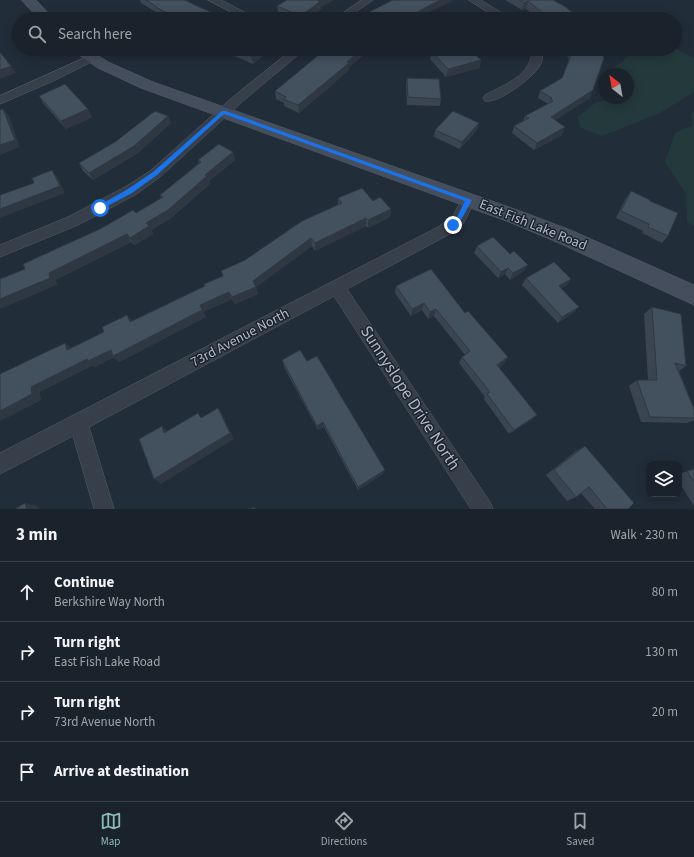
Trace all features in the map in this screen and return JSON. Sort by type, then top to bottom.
[{"type":"street","points":[[29,0],[40,12]]},
{"type":"street","points":[[213,0],[238,12]]},
{"type":"street","points":[[350,12],[368,0]]},
{"type":"street","points":[[474,0],[494,12]]},
{"type":"street","points":[[0,100],[47,80],[81,56]]},
{"type":"street","name":"East Fish Lake Road","points":[[88,56],[122,75],[147,85],[469,200],[566,237],[694,295]]},
{"type":"street","points":[[0,251],[73,221],[130,191],[155,174],[224,112],[292,56]]},
{"type":"street","points":[[489,98],[532,70],[537,61],[537,56]]},
{"type":"street","name":"73rd Avenue North","points":[[0,464],[453,225],[458,220],[469,200]]},
{"type":"street","name":"Sunnyslope Drive North","points":[[337,287],[483,509]]},
{"type":"street","points":[[79,423],[104,509]]},
{"type":"green space","points":[[682,52],[694,58],[694,92],[658,114],[602,136],[581,128],[577,118],[598,102],[598,104],[634,104],[634,68],[613,68],[629,56],[682,56]]},
{"type":"green space","points":[[694,112],[694,226],[687,222],[686,194],[665,162],[675,133],[693,125],[691,113]]},
{"type":"building","points":[[146,0],[185,0],[210,12],[165,12]]},
{"type":"building","points":[[287,0],[319,0],[318,1],[320,2],[306,12],[291,12],[277,6]]},
{"type":"building","points":[[393,0],[441,0],[418,12],[370,12]]},
{"type":"building","points":[[519,0],[553,0],[572,12],[541,12],[528,1],[524,3]]},
{"type":"building","points":[[0,52],[11,66],[0,70]]},
{"type":"building","points":[[318,56],[354,56],[347,62],[349,63],[298,105],[283,99],[286,97],[275,91]]},
{"type":"building","points":[[436,56],[477,56],[481,60],[448,69]]},
{"type":"building","points":[[571,56],[603,56],[604,58],[601,68],[598,68],[598,75],[593,90],[551,117],[565,127],[537,143],[514,126],[529,118],[525,116],[553,101],[550,99],[552,98],[540,91],[562,78]]},
{"type":"building","points":[[407,78],[439,79],[441,99],[408,97]]},
{"type":"building","points":[[65,84],[88,109],[61,121],[39,96]]},
{"type":"building","points":[[3,109],[15,140],[0,145],[0,110]]},
{"type":"building","points":[[155,111],[168,116],[134,146],[89,173],[79,163],[115,142]]},
{"type":"building","points":[[453,111],[479,123],[462,142],[435,130]]},
{"type":"building","points":[[219,144],[233,152],[205,175],[207,176],[168,210],[146,223],[149,226],[130,238],[127,234],[49,273],[50,278],[0,299],[0,279],[25,269],[23,264],[102,228],[133,210],[136,213],[163,197],[160,195],[201,162],[198,160]]},
{"type":"building","points":[[52,170],[60,186],[0,209],[0,195],[34,183],[32,178]]},
{"type":"building","points":[[362,188],[373,201],[380,197],[391,209],[368,220],[366,218],[315,243],[311,238],[253,281],[256,287],[232,297],[229,292],[200,305],[202,310],[113,356],[111,350],[88,361],[87,359],[31,387],[32,394],[0,411],[0,374],[65,343],[67,350],[104,332],[102,327],[127,315],[130,322],[205,286],[204,284],[223,276],[221,271],[245,260],[302,221],[342,203],[338,198]]},
{"type":"building","points":[[631,191],[678,213],[668,236],[648,227],[649,224],[621,211]]},
{"type":"building","points":[[493,237],[510,254],[514,251],[528,265],[513,273],[508,268],[501,272],[477,246]]},
{"type":"building","points":[[554,262],[571,279],[559,286],[579,307],[562,317],[526,278]]},
{"type":"building","points":[[431,269],[465,313],[468,311],[508,357],[497,365],[537,415],[514,430],[487,394],[490,392],[462,357],[470,351],[436,309],[430,312],[424,303],[412,309],[396,286]]},
{"type":"building","points":[[652,307],[681,314],[686,366],[675,363],[694,409],[694,418],[650,417],[637,380],[657,380]]},
{"type":"building","points":[[300,350],[307,361],[317,356],[385,470],[358,487],[323,422],[317,426],[282,360]]},
{"type":"building","points":[[218,408],[230,433],[154,479],[139,439],[162,426],[164,433],[198,413],[201,418]]},
{"type":"building","points":[[585,446],[634,503],[628,509],[607,509],[589,487],[576,497],[554,470]]},
{"type":"building","points":[[694,469],[694,482],[687,471]]},
{"type":"building","points":[[25,503],[27,509],[15,509]]},
{"type":"route","points":[[100,208],[130,191],[155,174],[224,112],[469,200],[458,220],[453,225]]}]
